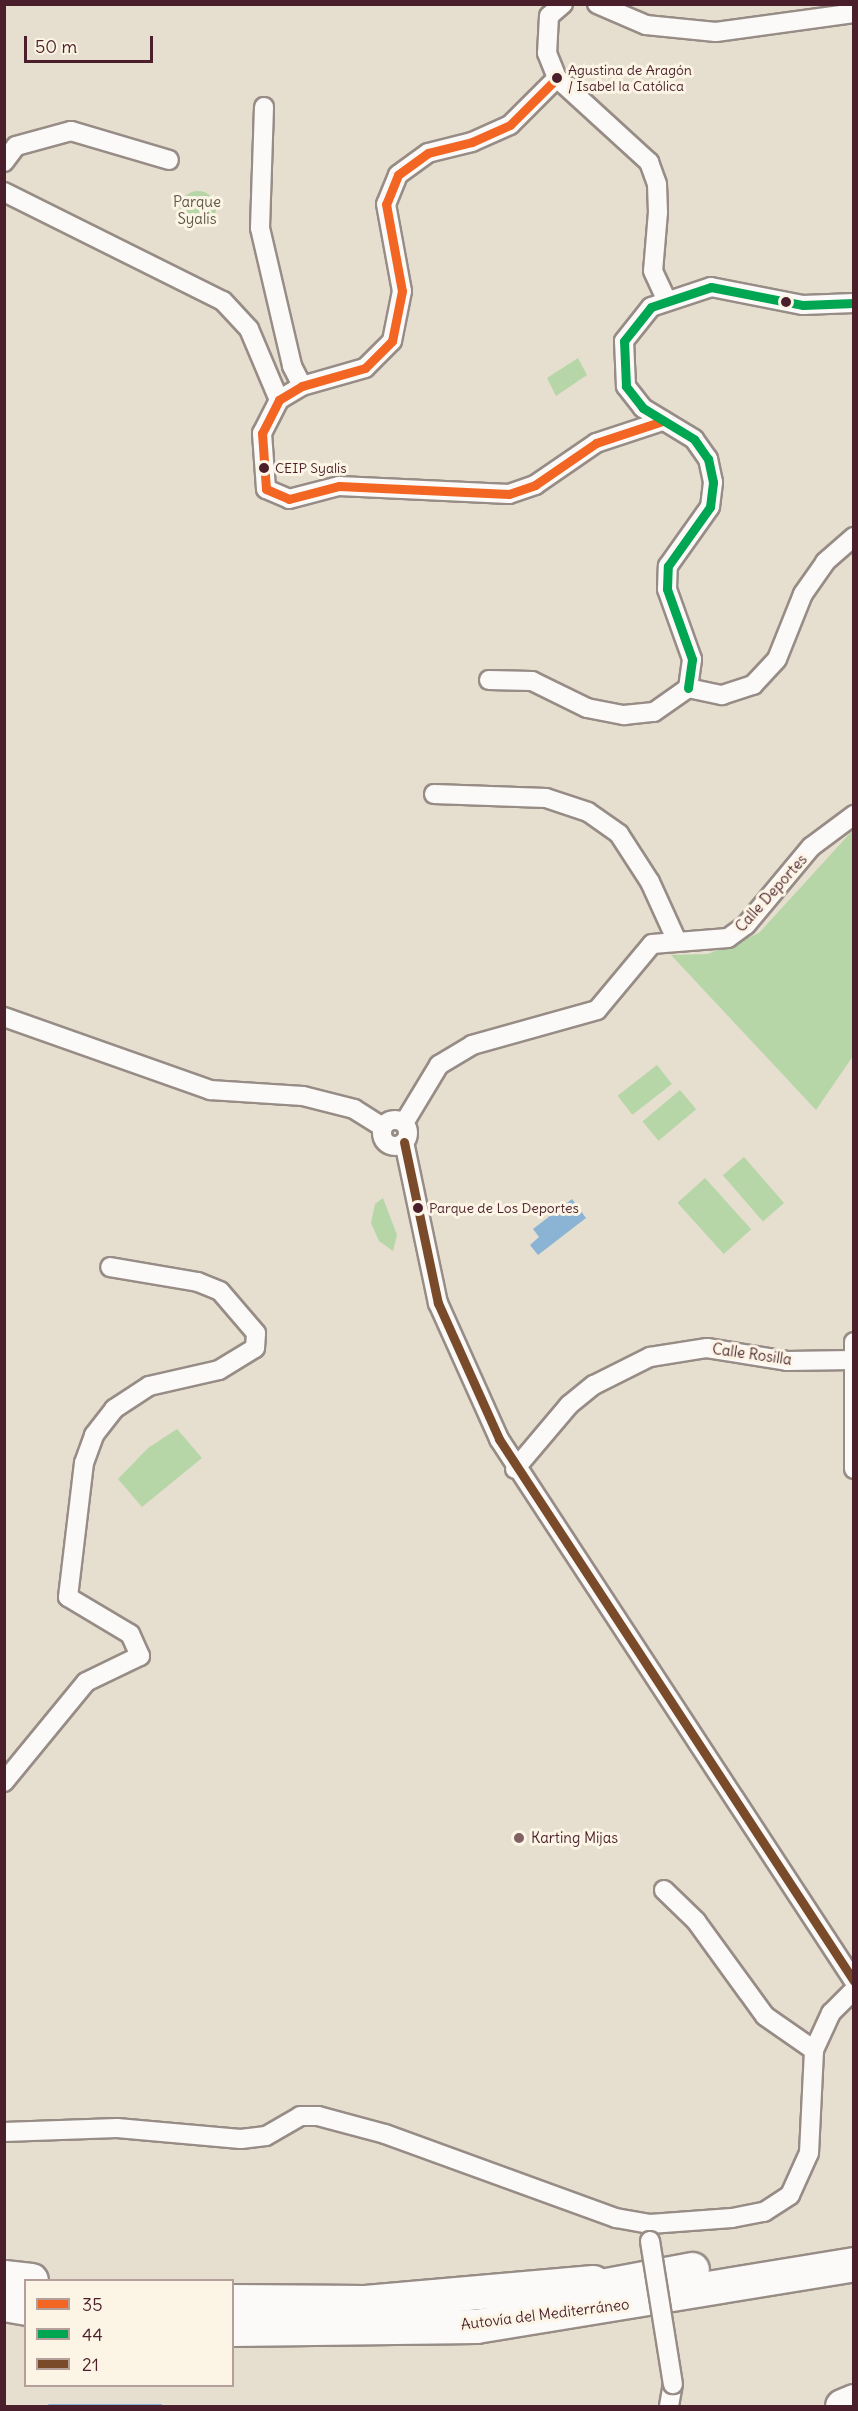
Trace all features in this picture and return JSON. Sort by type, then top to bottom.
[{"type":"highway","points":[[430,2325],[616,2283],[854,2242]]},
{"type":"highway","name":"Autovía del Mediterráneo","points":[[234,2329],[476,2326],[604,2308],[854,2264]]},
{"type":"highway","points":[[4,2277],[24,2279]]},
{"type":"highway","points":[[234,2301],[365,2302],[569,2282],[616,2283]]},
{"type":"highway","points":[[4,2304],[24,2308]]},
{"type":"street","points":[[563,4],[549,16],[544,37],[557,78],[649,162],[657,184],[658,212],[652,271],[666,299]]},
{"type":"street","points":[[597,4],[646,25],[682,31],[716,32],[815,10],[854,13]]},
{"type":"street","points":[[846,4],[854,8]]},
{"type":"street","points":[[557,78],[510,125],[428,153],[398,175],[386,204],[402,291],[392,341],[365,368],[302,386],[279,400],[262,433],[261,467],[266,489],[289,499],[339,486],[509,494],[535,485],[596,443],[663,421]]},
{"type":"street","points":[[264,107],[260,228],[292,366],[302,386]]},
{"type":"street","points":[[4,162],[16,146],[71,131],[169,160]]},
{"type":"street","points":[[4,192],[223,301],[249,329],[279,400]]},
{"type":"street","points":[[688,688],[692,659],[667,589],[668,566],[710,507],[713,482],[708,459],[694,439],[663,421],[626,386],[621,365],[624,341],[636,322],[666,299],[711,287],[803,305],[854,303]]},
{"type":"street","points":[[489,680],[532,681],[587,708],[624,715],[654,712],[688,688],[722,695],[753,685],[777,659],[803,594],[825,562],[854,537]]},
{"type":"street","points":[[434,794],[546,798],[588,812],[620,834],[650,882],[676,939],[640,953],[597,1010],[472,1045],[439,1065],[404,1123],[408,1135],[404,1142],[438,1304],[515,1468],[854,1981]]},
{"type":"street","name":"Calle Deportes","points":[[676,939],[728,938],[744,927],[811,847],[854,815]]},
{"type":"street","points":[[4,1017],[210,1090],[303,1096],[354,1108],[383,1127],[387,1143],[404,1142]]},
{"type":"street","points":[[383,1127],[392,1120],[404,1123]]},
{"type":"street","points":[[4,1782],[86,1682],[140,1656],[130,1634],[68,1597],[84,1463],[94,1435],[114,1409],[149,1386],[219,1370],[255,1348],[256,1332],[220,1291],[198,1282],[110,1267]]},
{"type":"street","points":[[854,1342],[854,1469]]},
{"type":"street","name":"Calle Rosilla","points":[[515,1468],[568,1406],[594,1385],[650,1358],[707,1348],[787,1361],[853,1360]]},
{"type":"street","points":[[664,1890],[696,1921],[765,2016],[814,2050]]},
{"type":"street","points":[[4,2132],[117,2128],[241,2139],[266,2136],[300,2116],[318,2116],[385,2134],[650,2232],[764,2212],[790,2195],[809,2153],[814,2050],[831,2013],[854,1990]]},
{"type":"street","points":[[650,2232],[673,2385],[669,2406]]},
{"type":"green space","name":"Parque Syalis","points":[[198,191],[211,196],[216,209],[211,222],[198,227],[185,222],[180,209],[185,196]]},
{"type":"green space","points":[[578,358],[587,375],[556,396],[547,378]]},
{"type":"green space","points":[[853,830],[853,1056],[816,1110],[671,955],[708,954],[759,933]]},
{"type":"green space","points":[[657,1065],[672,1084],[632,1115],[618,1096]]},
{"type":"green space","points":[[680,1090],[696,1109],[659,1141],[642,1121]]},
{"type":"green space","points":[[744,1157],[784,1203],[763,1221],[723,1175]]},
{"type":"green space","points":[[705,1178],[751,1229],[724,1254],[678,1203]]},
{"type":"green space","points":[[383,1198],[397,1235],[393,1251],[379,1241],[371,1223],[375,1204]]},
{"type":"green space","points":[[177,1429],[202,1458],[142,1507],[118,1479],[148,1448]]},
{"type":"water","points":[[572,1199],[586,1218],[538,1255],[530,1245],[539,1237],[533,1229]]},
{"type":"waterway","points":[[49,2406],[160,2406]]},
{"type":"transit line","name":"35","points":[[557,78],[510,125],[472,142],[428,153],[398,175],[386,204],[402,291],[392,341],[365,368],[302,386],[279,400],[262,433],[266,489],[289,499],[339,486],[509,494],[535,485],[596,443],[663,421]]},
{"type":"transit line","name":"44","points":[[688,688],[692,659],[667,589],[668,566],[710,507],[713,482],[708,459],[694,439],[643,408],[626,386],[624,341],[651,307],[711,287],[803,305],[854,303]]},
{"type":"transit line","name":"21","points":[[404,1142],[438,1303],[499,1439],[854,1981]]},
{"type":"place","name":"Agustina de Aragón / Isabel la Católica","points":[[557,78]]},
{"type":"place","name":"CEIP Syalis","points":[[264,468]]},
{"type":"place","name":"Parque de Los Deportes","points":[[418,1208]]},
{"type":"place","name":"Karting Mijas","points":[[519,1838]]}]
